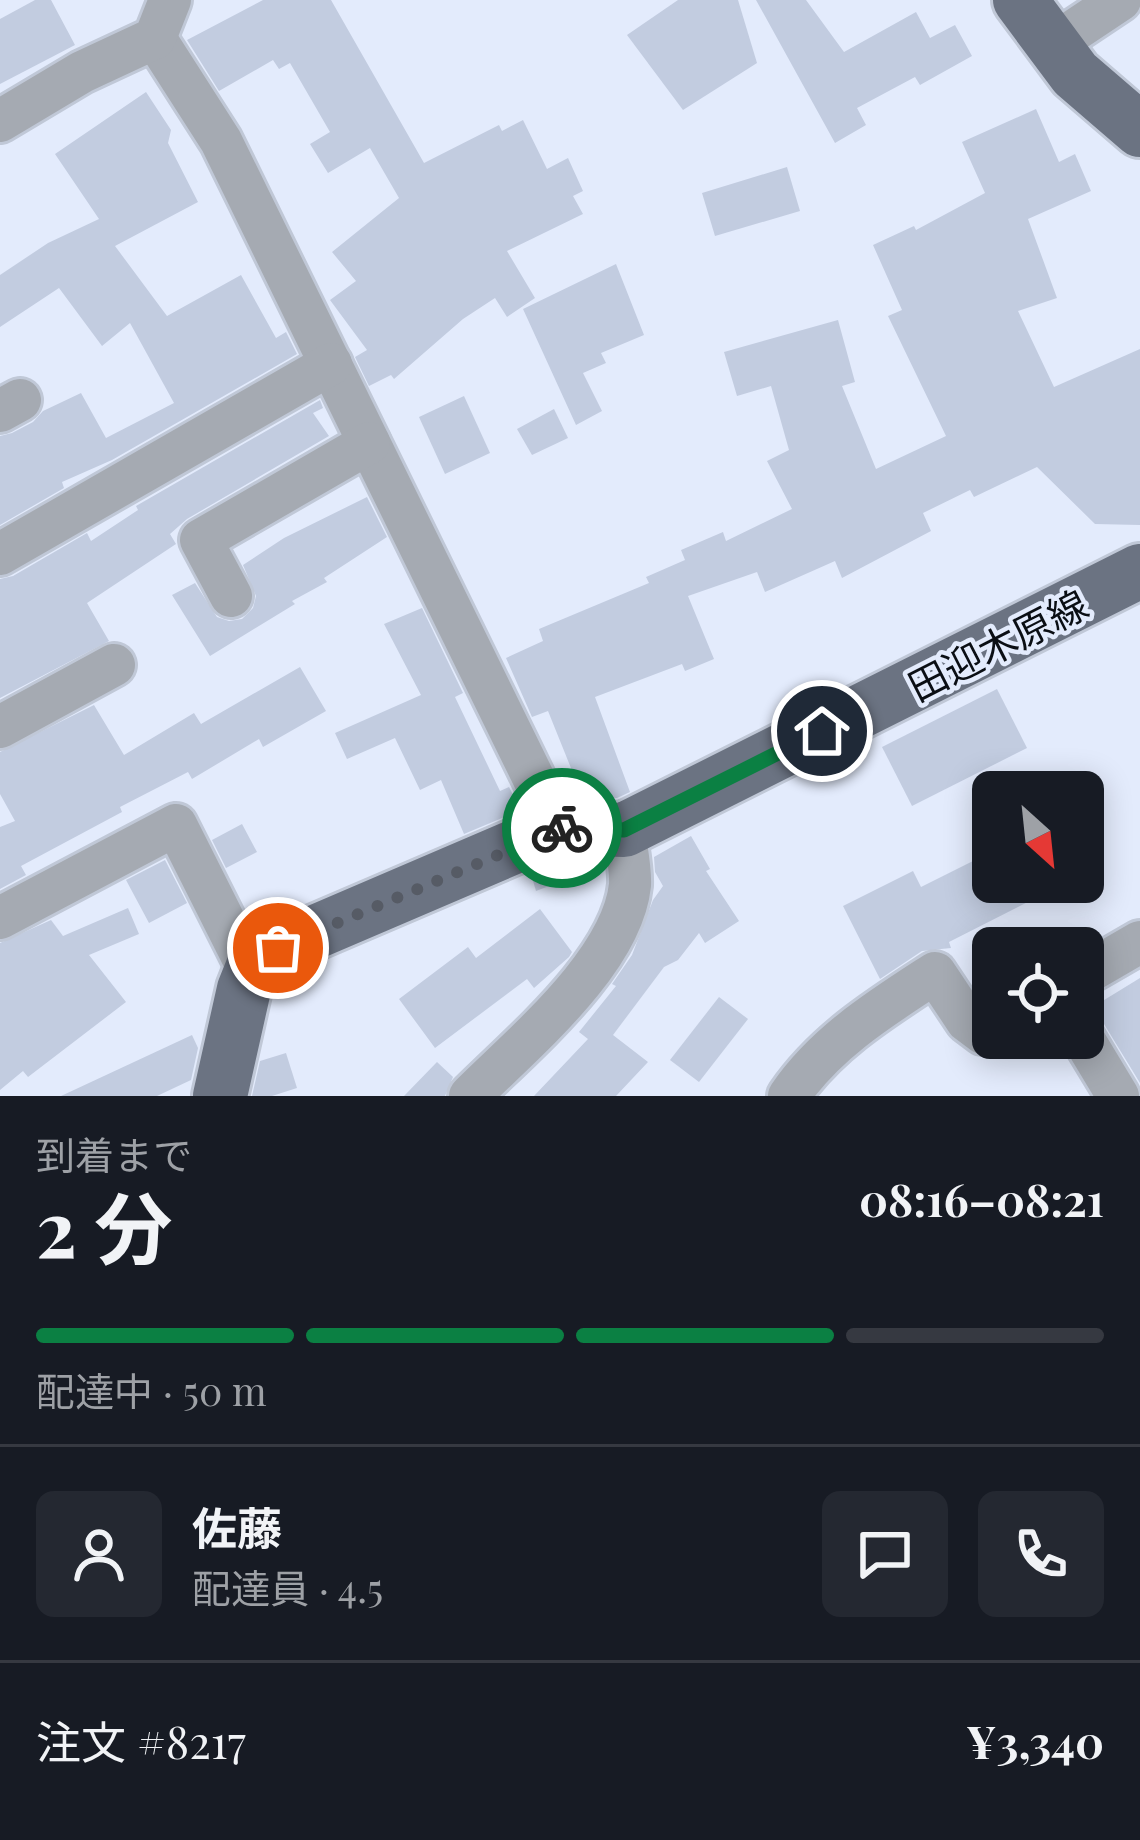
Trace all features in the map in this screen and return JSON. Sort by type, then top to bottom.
[{"type":"main road","points":[[1020,0],[1075,74],[1140,130]]},
{"type":"main road","name":"田迎木原線","points":[[250,972],[278,948],[558,828],[624,830],[1140,571]]},
{"type":"main road","points":[[220,1096],[250,972]]},
{"type":"street","points":[[1051,46],[1120,0]]},
{"type":"street","points":[[0,121],[162,19],[558,828]]},
{"type":"street","points":[[0,554],[331,364]]},
{"type":"street","points":[[231,596],[201,540],[369,442]]},
{"type":"street","points":[[0,727],[114,665]]},
{"type":"street","points":[[0,919],[176,825],[250,972]]},
{"type":"street","points":[[470,1096],[577,989],[616,929],[629,885],[624,830]]},
{"type":"street","points":[[1104,963],[1140,942]]},
{"type":"street","points":[[789,1096],[805,1072],[856,1025],[935,973],[972,1025]]},
{"type":"street","points":[[1096,1059],[1118,1096]]},
{"type":"building","points":[[35,0],[51,0],[75,45],[0,84],[0,19]]},
{"type":"building","points":[[263,0],[331,0],[424,163],[499,125],[502,131],[523,120],[547,169],[568,158],[583,191],[573,196],[583,214],[507,251],[535,298],[507,317],[495,298],[463,319],[394,379],[391,375],[369,386],[355,357],[367,350],[330,300],[356,281],[332,252],[399,198],[370,148],[328,173],[310,144],[330,132],[290,63],[279,69],[273,60],[219,91],[187,40]]},
{"type":"building","points":[[678,0],[738,0],[757,63],[683,110],[627,35]]},
{"type":"building","points":[[756,0],[806,0],[844,52],[916,12],[930,38],[955,25],[972,56],[920,85],[915,77],[857,108],[866,125],[835,143]]},
{"type":"building","points":[[146,92],[171,130],[168,143],[198,202],[115,246],[167,316],[241,275],[276,338],[286,332],[297,354],[112,460],[62,482],[64,488],[0,525],[0,436],[81,393],[106,438],[174,403],[130,323],[102,346],[59,288],[0,327],[0,275],[48,243],[99,219],[55,154]]},
{"type":"building","points":[[1036,109],[1059,162],[1075,154],[1091,191],[1028,219],[1057,298],[1018,311],[1054,387],[1140,349],[1140,525],[1095,524],[1037,467],[974,497],[970,490],[923,513],[931,531],[842,578],[835,561],[765,592],[757,572],[688,596],[714,659],[685,671],[682,664],[595,697],[630,792],[617,798],[571,797],[564,782],[575,778],[548,711],[532,717],[506,658],[543,641],[539,629],[649,583],[646,577],[685,560],[681,550],[723,532],[726,541],[792,509],[767,461],[789,450],[771,386],[737,396],[724,352],[838,320],[855,382],[842,386],[876,469],[946,436],[888,316],[902,310],[873,245],[914,226],[916,230],[985,193],[962,142]]},
{"type":"building","points":[[787,167],[800,211],[715,236],[702,193]]},
{"type":"building","points":[[616,264],[644,335],[601,353],[606,363],[583,373],[602,411],[576,425],[523,309]]},
{"type":"building","points":[[464,396],[490,453],[445,474],[419,417]]},
{"type":"building","points":[[320,400],[323,408],[313,413],[329,436],[187,519],[170,534],[176,544],[87,603],[109,641],[0,698],[0,579],[87,533],[91,541],[138,510],[136,506]]},
{"type":"building","points":[[554,409],[568,438],[532,455],[517,429]]},
{"type":"building","points":[[367,497],[387,537],[324,578],[327,582],[292,601],[295,604],[210,656],[172,595],[195,583],[217,617],[242,619],[253,608],[256,596],[243,565],[284,538]]},
{"type":"building","points":[[422,608],[463,693],[455,697],[500,791],[509,787],[521,810],[464,834],[441,780],[420,790],[395,738],[347,759],[335,733],[421,695],[384,624]]},
{"type":"building","points":[[300,667],[326,711],[263,747],[259,739],[192,779],[188,772],[120,807],[122,812],[21,866],[26,875],[0,889],[0,827],[15,821],[0,794],[0,752],[94,705],[124,755],[194,713],[201,724]]},
{"type":"building","points":[[997,689],[1027,748],[981,771],[972,771],[972,776],[912,806],[882,747]]},
{"type":"building","points":[[242,824],[257,852],[226,868],[212,840]]},
{"type":"building","points":[[691,836],[710,869],[706,871],[739,921],[705,943],[699,933],[678,960],[664,967],[613,1035],[648,1062],[616,1096],[534,1096],[588,1039],[579,1032],[616,986],[612,984],[632,955],[663,886],[654,857]]},
{"type":"building","points":[[165,860],[187,903],[149,923],[126,880]]},
{"type":"building","points":[[563,860],[570,878],[536,891],[531,874]]},
{"type":"building","points":[[972,862],[972,903],[1026,903],[972,927],[949,942],[951,948],[922,951],[880,979],[843,906],[913,871],[921,887]]},
{"type":"building","points":[[128,908],[139,934],[89,955],[126,1002],[28,1077],[23,1071],[0,1090],[0,943],[51,920],[63,936]]},
{"type":"building","points":[[540,909],[572,952],[569,957],[534,988],[527,979],[435,1048],[399,999],[468,947],[476,958]]},
{"type":"building","points":[[1140,978],[1140,1083],[1104,1024],[1104,1000]]},
{"type":"building","points":[[719,997],[748,1019],[699,1082],[670,1060]]},
{"type":"building","points":[[192,1035],[198,1048],[191,1080],[157,1096],[61,1096]]},
{"type":"building","points":[[286,1053],[297,1088],[252,1096],[260,1061]]},
{"type":"building","points":[[437,1062],[453,1077],[445,1096],[404,1096]]},
{"type":"way so far","points":[[278,948],[562,828]]},
{"type":"route","points":[[562,828],[624,830],[822,731]]}]
